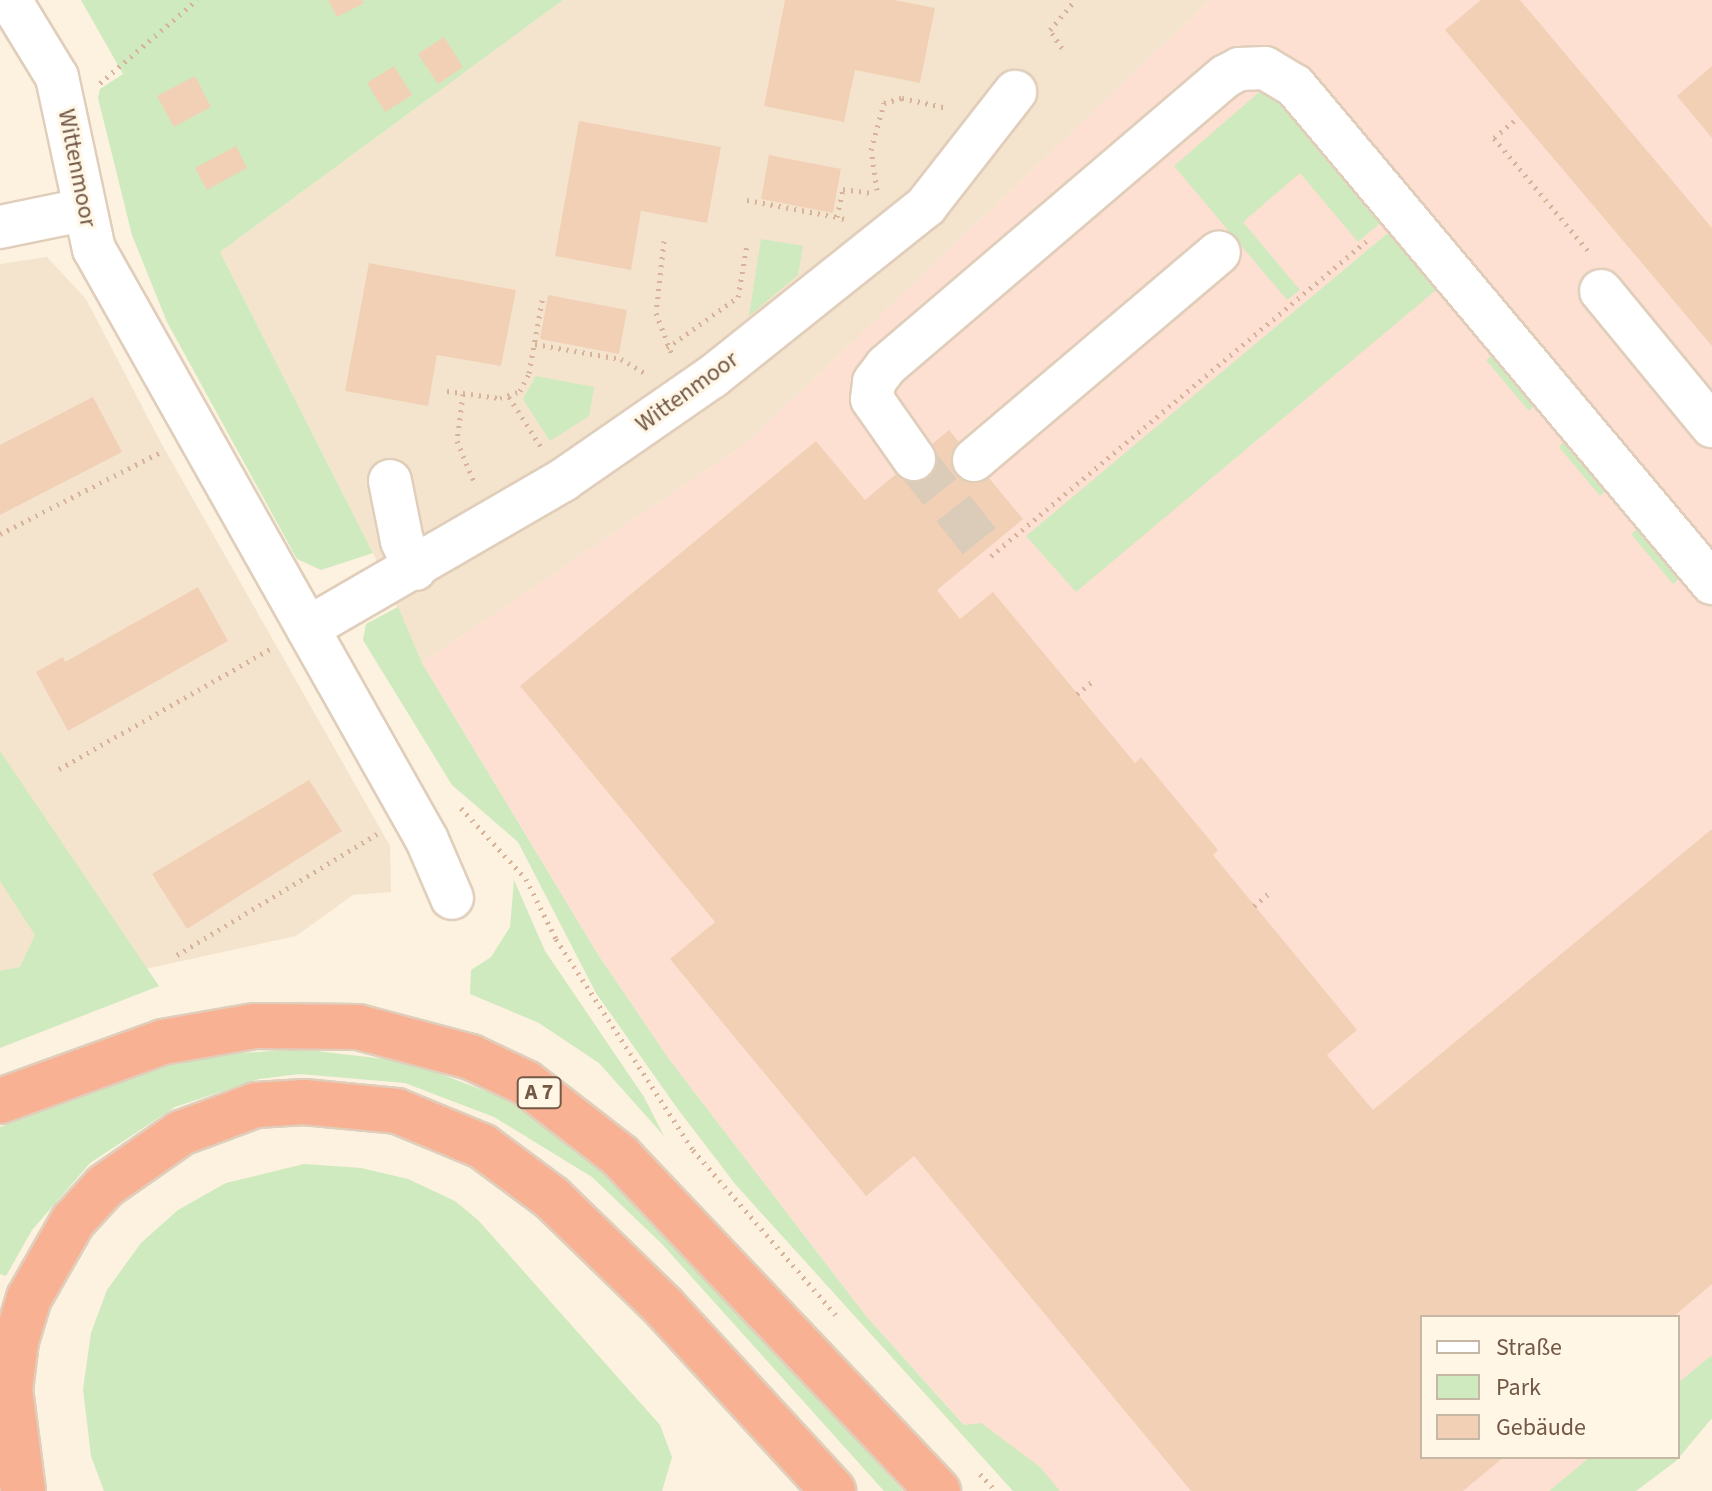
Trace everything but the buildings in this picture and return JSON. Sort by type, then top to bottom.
[{"type":"highway","name":"A 7","points":[[0,1101],[163,1042],[255,1026],[358,1027],[471,1057],[526,1083],[620,1156],[938,1491]]},
{"type":"highway","points":[[23,1491],[10,1390],[16,1341],[29,1298],[73,1221],[105,1186],[181,1133],[256,1105],[304,1102],[397,1111],[482,1146],[552,1198],[664,1307],[833,1491]]},
{"type":"street","name":"Wittenmoor","points":[[10,0],[57,77],[68,113],[83,210],[94,249],[412,813],[452,898]]},
{"type":"street","points":[[914,459],[872,399],[874,382],[886,366],[1239,69],[1265,68],[1287,79],[1712,583]]},
{"type":"street","name":"Wittenmoor","points":[[308,628],[415,569],[563,480],[684,397],[901,226],[959,170],[1015,92]]},
{"type":"street","points":[[0,227],[83,210]]},
{"type":"street","points":[[974,460],[1219,252]]},
{"type":"street","points":[[1601,291],[1712,426]]},
{"type":"street","points":[[390,481],[402,541],[415,569]]},
{"type":"path","points":[[68,113],[197,0]]},
{"type":"path","points":[[1062,48],[1050,30],[1075,0]]},
{"type":"path","points":[[901,226],[883,201],[870,167],[877,111],[884,103],[902,98],[941,104],[986,132]]},
{"type":"path","points":[[1514,121],[1494,138],[1601,266],[1601,291]]},
{"type":"path","points":[[747,200],[837,217]]},
{"type":"path","points":[[991,556],[1401,213]]},
{"type":"path","points":[[664,241],[656,313],[684,397]]},
{"type":"path","points":[[667,348],[738,297],[747,245]]},
{"type":"path","points":[[447,391],[509,397],[526,383],[543,295]]},
{"type":"path","points":[[535,344],[630,362],[684,397]]},
{"type":"path","points":[[463,394],[457,423],[460,455],[498,519]]},
{"type":"path","points":[[509,397],[563,480]]},
{"type":"path","points":[[0,534],[198,433]]},
{"type":"path","points":[[59,769],[308,628]]},
{"type":"path","points":[[1077,694],[1093,681]]},
{"type":"path","points":[[451,799],[526,879],[564,952],[693,1150],[842,1322]]},
{"type":"path","points":[[177,955],[412,813]]},
{"type":"path","points":[[1254,906],[1269,893]]},
{"type":"path","points":[[975,1468],[996,1491]]},
{"type":"shaded area","points":[[563,0],[1210,0],[748,442],[422,663],[373,553],[220,252]]},
{"type":"shaded area","points":[[1210,0],[1712,0],[1712,1418],[1680,1453],[1680,1315],[1420,1315],[1420,1459],[1673,1459],[1629,1491],[1024,1491],[866,1316],[669,1059],[597,953],[422,663],[748,442]]},
{"type":"shaded area","points":[[47,257],[86,299],[160,441],[390,846],[391,892],[353,895],[296,936],[0,1001],[0,264]]},
{"type":"green space","points":[[81,0],[563,0],[220,252],[373,553],[321,570],[297,559],[167,322],[132,235],[98,98],[100,89],[123,74]]},
{"type":"green space","points":[[1268,89],[1277,91],[1385,219],[1358,242],[1300,173],[1243,222],[1300,290],[1287,300],[1174,166],[1258,93]]},
{"type":"green space","points":[[1395,227],[1442,285],[1076,592],[1026,536]]},
{"type":"green space","points":[[761,239],[803,246],[798,275],[749,316]]},
{"type":"green space","points":[[1496,353],[1537,403],[1529,411],[1486,360]]},
{"type":"green space","points":[[536,376],[594,387],[589,416],[550,441],[523,399]]},
{"type":"green space","points":[[1567,438],[1609,487],[1600,496],[1559,447]]},
{"type":"green space","points":[[1641,526],[1682,576],[1673,584],[1631,534]]},
{"type":"green space","points":[[398,607],[422,663],[597,953],[669,1059],[866,1316],[964,1425],[981,1423],[1040,1467],[1060,1491],[1013,1491],[736,1185],[677,1108],[596,993],[518,842],[452,785],[363,640],[366,624]]},
{"type":"green space","points":[[0,751],[159,986],[0,1048],[0,971],[20,967],[35,935],[0,881]]},
{"type":"green space","points":[[514,880],[545,951],[644,1097],[664,1136],[599,1063],[539,1023],[470,994],[471,970],[491,957],[510,927]]},
{"type":"green space","points":[[300,1049],[409,1062],[501,1097],[556,1131],[672,1238],[903,1491],[884,1491],[662,1244],[592,1177],[494,1117],[405,1083],[300,1074],[259,1079],[175,1107],[90,1163],[32,1230],[6,1276],[0,1274],[0,1127],[165,1067],[215,1055]]},
{"type":"green space","points":[[304,1164],[361,1168],[408,1179],[455,1201],[478,1220],[660,1425],[672,1457],[662,1491],[104,1491],[91,1456],[83,1389],[91,1333],[107,1290],[141,1243],[178,1210],[226,1183]]},
{"type":"green space","points":[[1712,1355],[1712,1418],[1680,1456],[1680,1381]]},
{"type":"green space","points":[[1588,1459],[1678,1459],[1636,1491],[1549,1491]]},
{"type":"tunnel","points":[[914,459],[986,550]]}]
